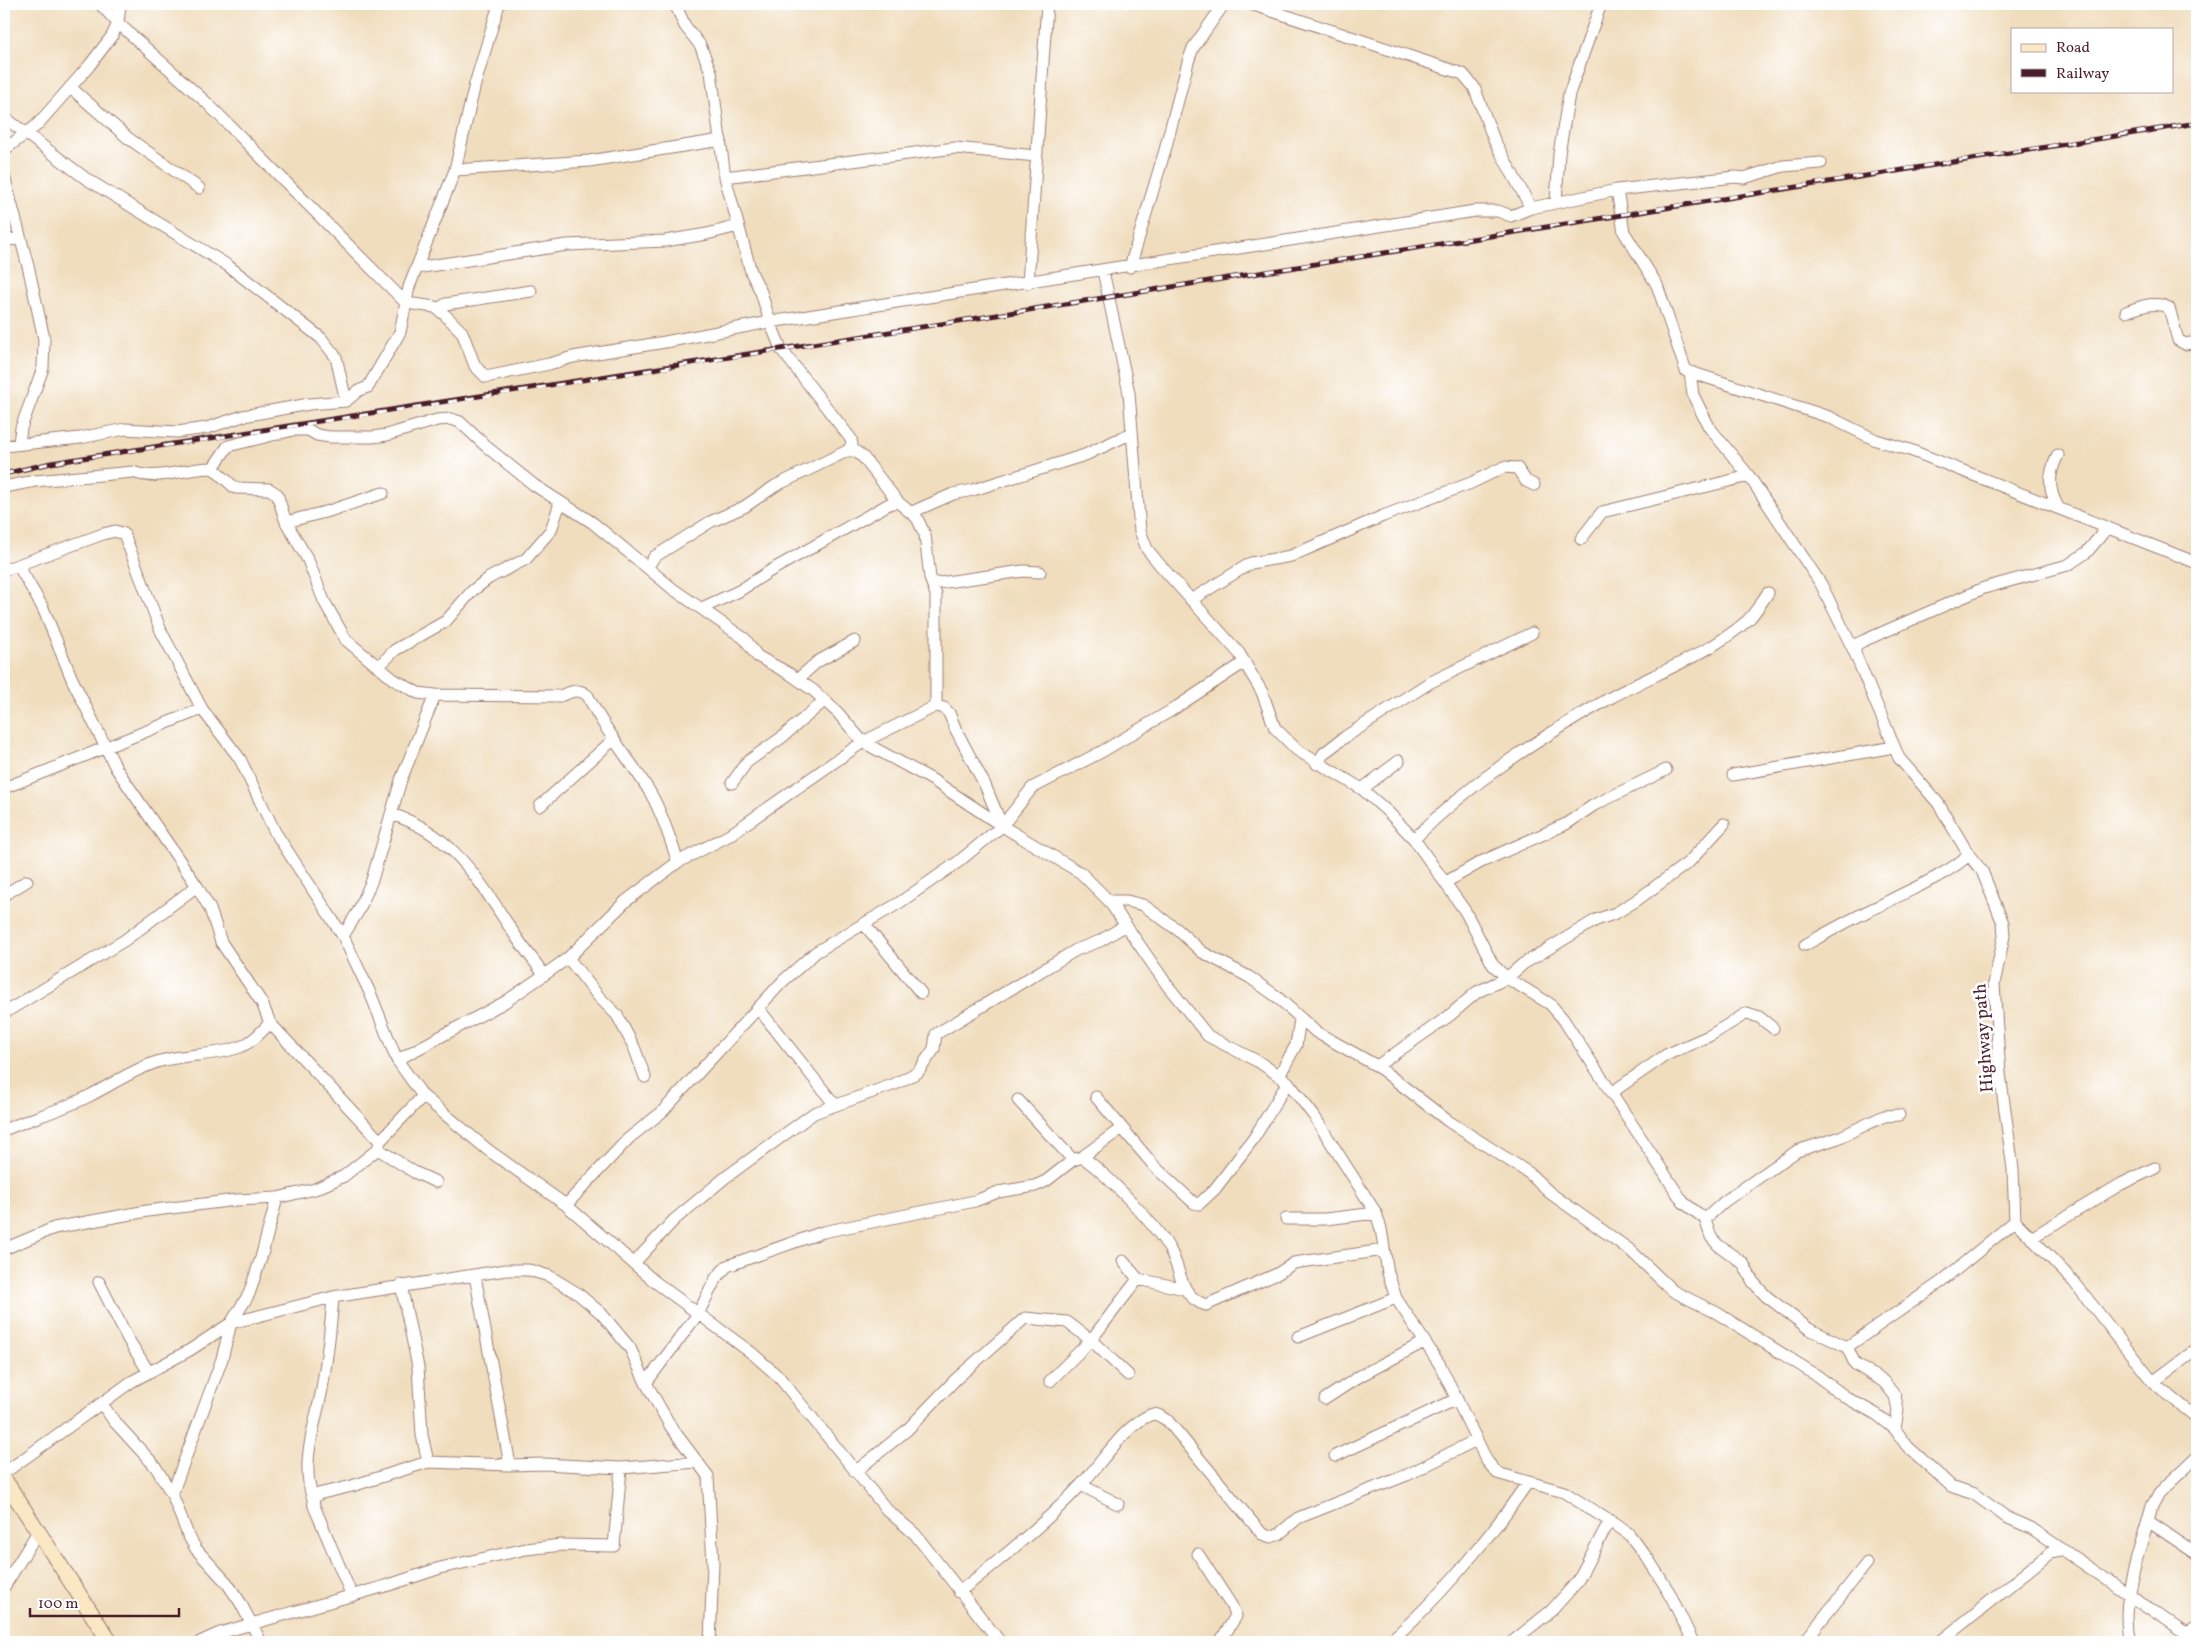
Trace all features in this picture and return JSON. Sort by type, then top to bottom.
[{"type":"main road","points":[[4,1478],[110,1642]]},
{"type":"street","points":[[100,4],[118,23],[207,103],[406,303],[435,307],[462,332],[475,366],[486,377],[549,364],[573,356],[665,342],[770,322],[1130,267],[1475,211],[1498,211],[1511,216],[1531,208],[1617,190],[1735,177],[1744,178],[1782,166],[1820,163]]},
{"type":"street","points":[[4,150],[36,126],[106,44],[118,23],[120,4]]},
{"type":"street","points":[[4,446],[80,438],[125,429],[177,432],[207,428],[243,416],[309,404],[346,401],[358,391],[368,387],[400,332],[416,268],[455,170],[495,4]]},
{"type":"street","points":[[648,567],[654,557],[710,522],[744,507],[784,482],[847,451],[852,445],[852,438],[822,404],[781,349],[770,322],[761,292],[751,272],[724,177],[721,140],[710,72],[700,45],[685,26],[675,4]]},
{"type":"street","points":[[1028,282],[1047,4]]},
{"type":"street","points":[[1130,267],[1193,48],[1224,4]]},
{"type":"street","points":[[1250,4],[1463,74],[1474,87],[1494,140],[1531,208]]},
{"type":"street","points":[[1556,202],[1559,154],[1569,94],[1601,4]]},
{"type":"street","points":[[70,87],[128,138],[199,188]]},
{"type":"street","points":[[4,117],[85,178],[227,265],[321,338],[336,357],[346,401]]},
{"type":"street","points":[[455,170],[589,161],[721,140]]},
{"type":"street","points":[[724,177],[955,148],[1036,156]]},
{"type":"street","points":[[4,176],[44,339],[43,368],[21,428],[19,443]]},
{"type":"street","name":"Highway path","points":[[1617,190],[1624,232],[1657,285],[1686,371],[1690,372],[1693,395],[1709,427],[1749,476],[1821,584],[1854,651],[1892,745],[1899,758],[1938,803],[1969,854],[1982,871],[2003,923],[2001,952],[1994,984],[2000,1074],[2013,1169],[2015,1222]]},
{"type":"street","points":[[416,268],[567,245],[665,241],[707,234],[738,226]]},
{"type":"street","points":[[4,240],[20,239]]},
{"type":"street","points":[[1104,271],[1129,393],[1140,531],[1147,549],[1239,653],[1262,692],[1275,728],[1297,750],[1317,764],[1362,789],[1414,839],[1465,911],[1493,965],[1507,978],[1550,1004],[1563,1019],[1683,1202],[1705,1219],[1706,1226],[1714,1241],[1743,1263],[1753,1282],[1766,1296],[1809,1329],[1846,1347],[1855,1364],[1884,1382],[1894,1396],[1898,1410],[1895,1429]]},
{"type":"street","points":[[438,309],[446,304],[530,291]]},
{"type":"street","points":[[2126,312],[2146,305],[2161,304],[2169,308],[2178,340],[2185,344],[2197,342]]},
{"type":"street","points":[[1690,372],[1830,417],[1876,440],[1910,450],[2197,563]]},
{"type":"street","points":[[213,468],[228,446],[283,431],[308,430],[317,435],[330,437],[373,437],[394,433],[429,422],[451,419],[467,427],[488,448],[560,503],[593,523],[673,589],[744,639],[757,656],[798,679],[824,700],[864,742],[931,779],[1002,826],[1081,873],[1110,901],[1167,986],[1208,1036],[1259,1062],[1284,1079],[1335,1146],[1376,1213],[1396,1298],[1440,1365],[1487,1461],[1497,1473],[1564,1492],[1628,1533],[1648,1559],[1668,1592],[1693,1642]]},
{"type":"street","points":[[912,512],[953,494],[973,490],[1085,455],[1132,433]]},
{"type":"street","points":[[847,451],[855,451],[863,457],[898,502],[912,512],[925,535],[932,584],[936,595],[936,706]]},
{"type":"street","points":[[2058,455],[2050,476],[2050,485],[2058,507]]},
{"type":"street","points":[[1191,600],[1251,563],[1290,556],[1383,516],[1471,483],[1504,467],[1517,468],[1526,480],[1534,485]]},
{"type":"street","points":[[4,487],[35,480],[133,472],[143,476],[213,468],[235,488],[269,489],[277,494],[286,522],[308,560],[328,610],[346,640],[393,679],[418,693],[434,695],[560,696],[576,690],[582,690],[588,696],[613,740],[636,770],[652,796],[678,862]]},
{"type":"street","points":[[1581,539],[1602,512],[1749,476]]},
{"type":"street","points":[[286,522],[329,511],[383,493]]},
{"type":"street","points":[[702,608],[739,591],[770,571],[889,504],[898,502]]},
{"type":"street","points":[[378,667],[395,650],[446,621],[478,587],[526,559],[551,530],[560,503]]},
{"type":"street","points":[[1854,651],[1857,644],[1863,640],[1984,588],[2068,565],[2087,552],[2107,528]]},
{"type":"street","points":[[4,570],[103,534],[115,531],[124,534],[161,631],[202,709],[240,759],[275,832],[343,936],[371,995],[397,1060],[423,1096],[488,1150],[566,1205],[634,1263],[698,1314],[753,1354],[780,1377],[887,1510],[915,1534],[1000,1642]]},
{"type":"street","points":[[18,565],[43,608],[72,679],[104,746],[128,790],[197,886],[210,909],[221,942],[262,1003],[270,1023],[379,1145],[414,1172],[436,1182]]},
{"type":"street","points":[[932,584],[1023,572],[1040,572]]},
{"type":"street","points":[[1414,839],[1440,814],[1504,762],[1612,697],[1652,678],[1726,636],[1749,619],[1768,592]]},
{"type":"street","points":[[1317,764],[1324,753],[1345,737],[1429,683],[1532,634]]},
{"type":"street","points":[[798,679],[817,662],[855,641]]},
{"type":"street","points":[[566,1205],[629,1138],[662,1112],[783,981],[816,952],[864,924],[958,862],[1002,826],[1032,788],[1103,752],[1245,662]]},
{"type":"street","points":[[343,936],[359,910],[372,880],[401,780],[434,695]]},
{"type":"street","points":[[732,783],[747,762],[781,738],[824,700]]},
{"type":"street","points":[[397,1060],[505,1002],[544,975],[568,958],[626,900],[678,862],[728,836],[864,742],[936,706],[944,708],[950,713],[956,730],[985,785],[1002,826]]},
{"type":"street","points":[[4,788],[104,746],[202,709]]},
{"type":"street","points":[[540,806],[613,740]]},
{"type":"street","points":[[1733,775],[1892,745]]},
{"type":"street","points":[[1362,789],[1399,761]]},
{"type":"street","points":[[1446,882],[1481,862],[1566,824],[1594,805],[1666,770]]},
{"type":"street","points":[[391,814],[410,819],[430,832],[465,862],[481,881],[515,936],[544,975]]},
{"type":"street","points":[[1377,1066],[1449,1016],[1477,992],[1507,978],[1544,951],[1596,920],[1616,913],[1637,900],[1689,862],[1724,824]]},
{"type":"street","points":[[1805,945],[1882,904],[1928,883],[1951,870],[1969,854]]},
{"type":"street","points":[[4,895],[27,881]]},
{"type":"street","points":[[4,1013],[125,940],[197,886]]},
{"type":"street","points":[[1110,901],[1127,900],[1143,905],[1202,952],[1249,976],[1276,996],[1316,1032],[1377,1066],[1448,1121],[1529,1173],[1550,1193],[1630,1250],[1674,1291],[1717,1313],[1816,1375],[1847,1398],[1876,1414],[1895,1429],[1907,1446],[1951,1486],[1974,1494],[2006,1516],[2031,1528],[2061,1551],[2185,1633],[2194,1642]]},
{"type":"street","points":[[864,924],[922,993]]},
{"type":"street","points":[[634,1263],[674,1220],[726,1177],[814,1113],[910,1078],[927,1061],[934,1049],[936,1034],[1076,950],[1100,941],[1126,925]]},
{"type":"street","points":[[568,958],[599,997],[617,1015],[634,1047],[645,1077]]},
{"type":"street","points":[[758,1008],[835,1105]]},
{"type":"street","points":[[1612,1093],[1666,1055],[1711,1035],[1747,1013],[1759,1016],[1773,1028]]},
{"type":"street","points":[[1096,1097],[1155,1167],[1194,1203],[1199,1204],[1214,1189],[1254,1138],[1284,1079],[1296,1045],[1300,1018]]},
{"type":"street","points":[[4,1130],[79,1100],[154,1063],[178,1056],[227,1051],[242,1046],[255,1038],[270,1023]]},
{"type":"street","points":[[5,1245],[54,1228],[147,1211],[236,1200],[277,1198],[328,1185],[344,1176],[379,1145],[423,1096]]},
{"type":"street","points":[[1018,1100],[1077,1158],[1114,1185],[1157,1232],[1170,1249],[1185,1289],[1194,1302],[1206,1305],[1277,1274],[1294,1263],[1384,1250]]},
{"type":"street","points":[[1705,1219],[1725,1201],[1797,1151],[1838,1138],[1884,1116],[1899,1115]]},
{"type":"street","points":[[646,1383],[698,1314],[716,1278],[728,1266],[823,1232],[975,1201],[998,1192],[1035,1186],[1046,1181],[1122,1128]]},
{"type":"street","points":[[2031,1238],[2121,1184],[2155,1168]]},
{"type":"street","points":[[172,1494],[222,1359],[231,1322],[249,1294],[277,1198]]},
{"type":"street","points":[[1286,1219],[1326,1219],[1376,1213]]},
{"type":"street","points":[[1846,1347],[1941,1282],[2015,1222],[2074,1282],[2153,1382],[2197,1418]]},
{"type":"street","points":[[1123,1262],[1138,1278],[1185,1289]]},
{"type":"street","points":[[4,1473],[148,1371],[190,1350],[231,1322],[333,1297],[506,1270],[529,1270],[550,1276],[577,1293],[601,1313],[630,1348],[646,1383],[671,1427],[708,1476],[713,1564],[710,1642]]},
{"type":"street","points":[[475,1276],[510,1465]]},
{"type":"street","points":[[1050,1381],[1091,1340],[1138,1278]]},
{"type":"street","points":[[99,1282],[128,1339],[148,1371]]},
{"type":"street","points":[[402,1285],[418,1367],[422,1435],[428,1462]]},
{"type":"street","points":[[333,1297],[324,1372],[307,1464],[307,1483],[314,1506],[352,1596]]},
{"type":"street","points":[[1298,1337],[1396,1298]]},
{"type":"street","points":[[855,1472],[907,1430],[956,1379],[1024,1318],[1067,1322],[1091,1340],[1128,1375]]},
{"type":"street","points":[[1325,1399],[1360,1376],[1424,1342]]},
{"type":"street","points":[[2153,1382],[2197,1349]]},
{"type":"street","points":[[1335,1456],[1457,1399]]},
{"type":"street","points":[[102,1404],[114,1421],[155,1466],[172,1494],[188,1535],[196,1549],[227,1582],[261,1642]]},
{"type":"street","points":[[959,1592],[1026,1539],[1081,1485],[1129,1430],[1151,1415],[1158,1414],[1174,1428],[1262,1534],[1271,1537],[1279,1534],[1298,1518],[1407,1475],[1476,1440]]},
{"type":"street","points":[[2130,1642],[2126,1626],[2128,1594],[2148,1521],[2159,1493],[2197,1457]]},
{"type":"street","points":[[313,1499],[318,1494],[364,1483],[428,1462],[510,1465],[543,1464],[621,1468],[697,1462]]},
{"type":"street","points":[[200,1642],[220,1633],[352,1596],[440,1568],[526,1549],[562,1546],[614,1546],[621,1468]]},
{"type":"street","points":[[1390,1642],[1452,1577],[1511,1507],[1528,1482]]},
{"type":"street","points":[[1081,1485],[1118,1504]]},
{"type":"street","points":[[1512,1642],[1552,1610],[1577,1582],[1610,1520]]},
{"type":"street","points":[[2148,1521],[2197,1554]]},
{"type":"street","points":[[4,1586],[39,1530]]},
{"type":"street","points":[[1941,1641],[2050,1553],[2061,1551]]},
{"type":"street","points":[[1198,1554],[1236,1616],[1220,1642]]},
{"type":"street","points":[[1804,1642],[1867,1563]]},
{"type":"street","points":[[2185,1633],[2197,1626]]},
{"type":"railway","points":[[4,474],[51,463],[588,380],[2197,123]]}]
